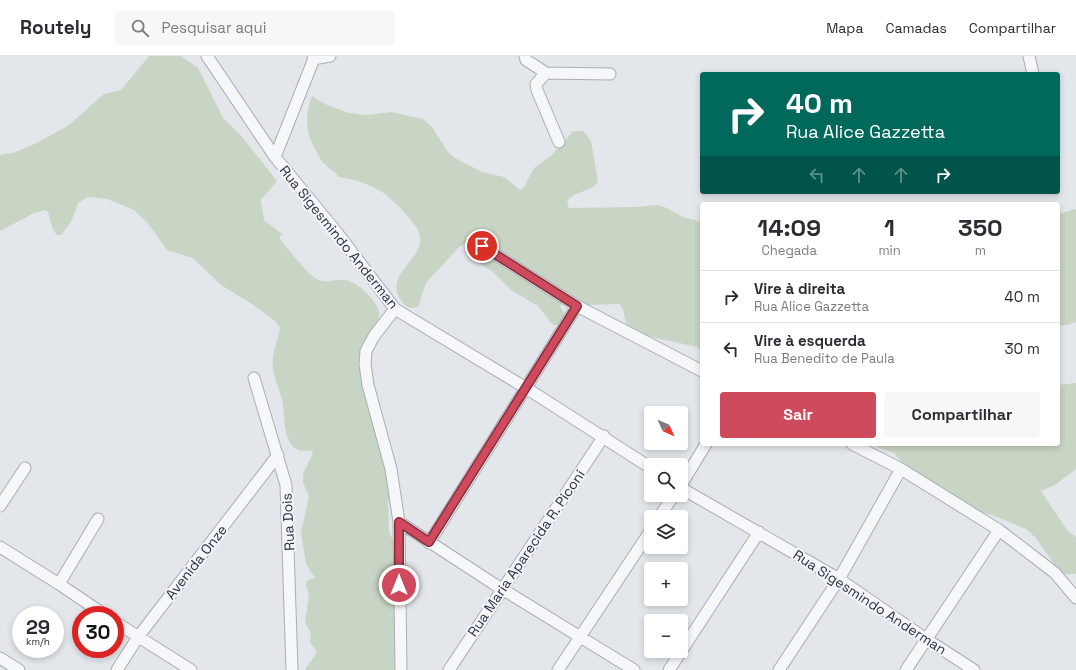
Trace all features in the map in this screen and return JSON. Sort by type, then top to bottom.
[{"type":"street","name":"Rua Sigesmindo Anderman","points":[[207,56],[275,157],[340,235],[395,309],[604,436],[644,463]]},
{"type":"street","points":[[275,157],[314,58],[330,56]]},
{"type":"street","points":[[525,56],[526,60],[546,73],[610,74]]},
{"type":"street","points":[[1029,56],[1033,72]]},
{"type":"street","points":[[546,73],[536,84],[537,90],[559,142]]},
{"type":"street","points":[[482,246],[577,306],[700,370]]},
{"type":"street","points":[[429,542],[577,306]]},
{"type":"street","points":[[395,309],[374,336],[366,351],[365,364],[368,385],[391,469],[399,522],[400,670]]},
{"type":"street","name":"Rua Dois","points":[[254,378],[286,486],[288,502],[292,670]]},
{"type":"street","name":"Rua Maria Aparecida R. Piconi","points":[[449,670],[604,436]]},
{"type":"street","points":[[688,474],[705,446]]},
{"type":"street","points":[[856,446],[901,469],[999,530],[1055,573],[1076,598]]},
{"type":"street","name":"Avenida Onze","points":[[117,670],[138,637],[278,455]]},
{"type":"street","points":[[0,506],[24,468]]},
{"type":"street","points":[[779,670],[839,579],[901,469]]},
{"type":"street","name":"Rua Sigesmindo Anderman","points":[[688,492],[839,579],[974,670]]},
{"type":"street","points":[[59,584],[98,519]]},
{"type":"street","points":[[399,522],[502,589],[580,635],[634,670]]},
{"type":"street","points":[[906,670],[999,530]]},
{"type":"street","points":[[669,670],[759,532]]},
{"type":"street","points":[[558,670],[644,540]]},
{"type":"street","points":[[0,547],[92,606]]},
{"type":"street","points":[[124,628],[191,670]]},
{"type":"street","points":[[0,658],[19,670]]},
{"type":"green space","points":[[149,56],[181,56],[198,68],[223,118],[243,138],[277,181],[261,200],[264,220],[283,235],[280,236],[280,239],[301,265],[319,280],[345,280],[356,284],[372,299],[377,306],[379,318],[374,330],[365,344],[385,457],[386,474],[392,484],[388,504],[389,531],[403,567],[398,586],[395,639],[400,670],[305,670],[317,652],[310,642],[311,633],[305,622],[309,596],[306,584],[308,580],[315,578],[306,564],[301,533],[309,496],[303,483],[303,474],[313,453],[311,450],[301,451],[294,448],[287,435],[282,400],[273,369],[274,354],[280,328],[276,322],[255,306],[221,285],[193,258],[167,250],[147,222],[134,210],[108,199],[88,197],[78,203],[71,222],[61,235],[57,235],[53,230],[48,212],[44,210],[34,213],[0,231],[0,155],[13,153],[37,143],[69,125],[104,94],[121,90]]},
{"type":"green space","points":[[312,96],[327,105],[349,113],[367,115],[392,112],[423,119],[432,127],[448,152],[455,158],[482,172],[504,177],[520,190],[524,187],[534,168],[551,156],[573,131],[583,131],[591,141],[598,182],[595,186],[570,198],[567,202],[569,208],[638,207],[657,205],[667,208],[683,217],[700,221],[700,350],[697,347],[634,333],[626,323],[623,309],[619,304],[585,305],[564,302],[560,306],[564,313],[563,321],[559,325],[553,325],[538,306],[511,290],[492,271],[471,258],[470,255],[472,254],[493,257],[496,256],[494,244],[489,239],[473,239],[459,247],[426,283],[418,307],[412,308],[407,306],[398,294],[397,285],[399,277],[416,254],[419,245],[420,236],[415,225],[392,200],[382,192],[361,182],[339,177],[323,163],[309,136],[307,123],[308,110]]},
{"type":"green space","points":[[1076,209],[1076,322],[1060,326],[1060,213]]},
{"type":"green space","points":[[1076,383],[1076,469],[1055,485],[1041,491],[1067,530],[1076,537],[1076,574],[1065,574],[1056,567],[1036,538],[1026,529],[992,515],[957,506],[918,481],[894,453],[875,446],[1060,446],[1060,385]]},
{"type":"route","points":[[399,585],[399,522],[429,542],[577,306],[482,246]]}]
